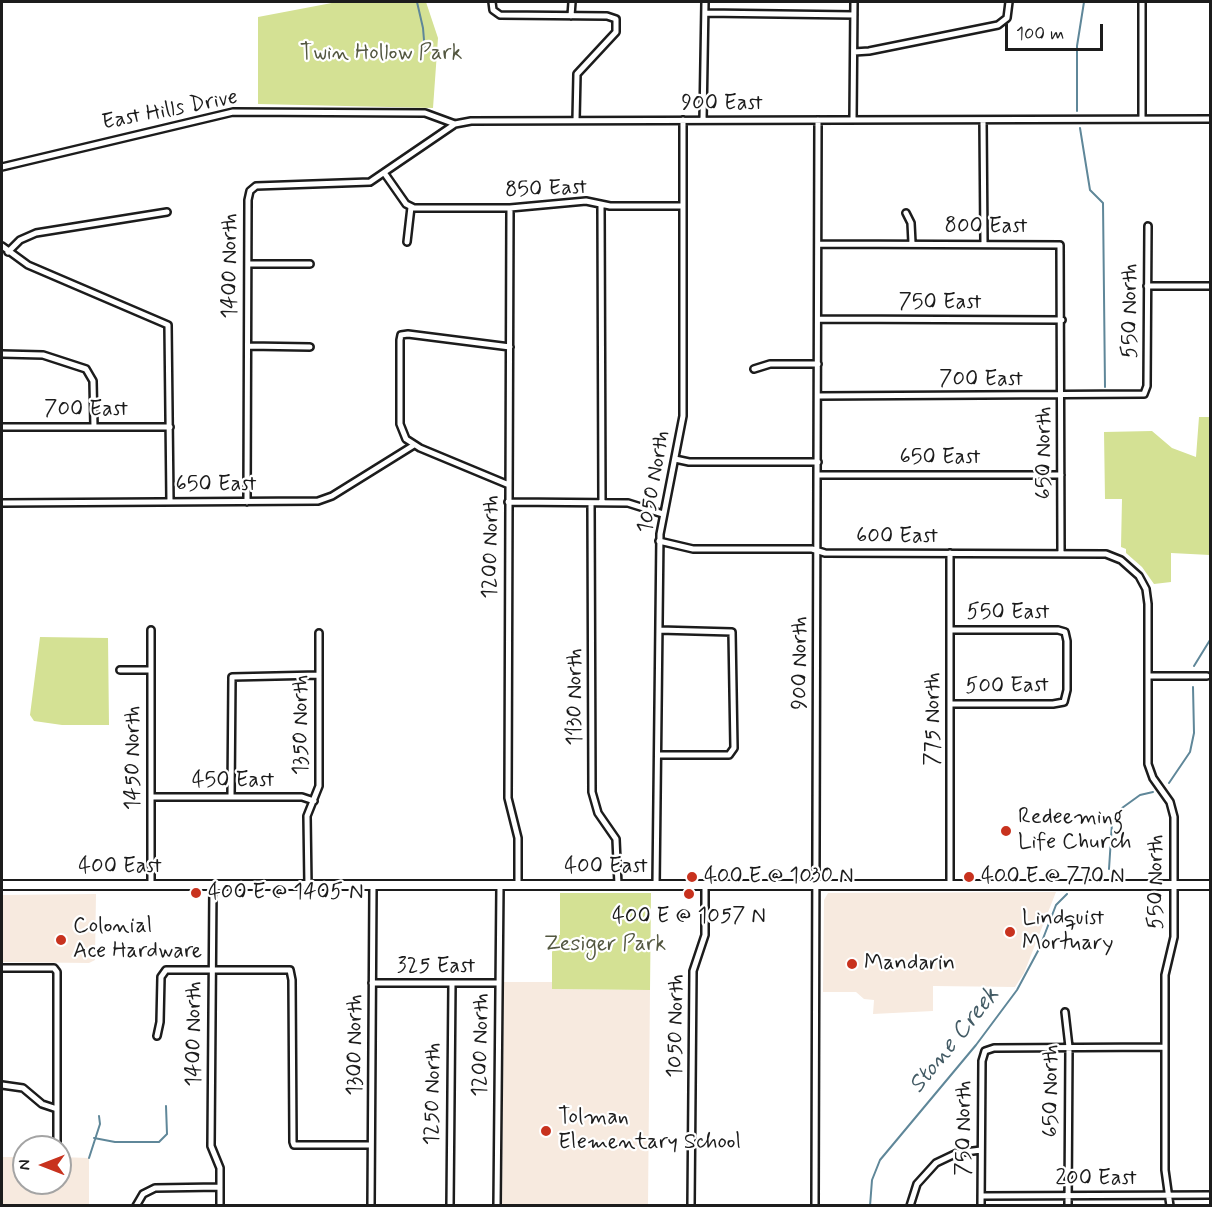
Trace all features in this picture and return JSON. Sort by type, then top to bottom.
[{"type":"main road","name":"400 East","points":[[2,885],[1210,885]]},
{"type":"street","points":[[492,2],[493,10],[500,15],[609,16],[617,21],[615,34],[578,74],[576,120]]},
{"type":"street","points":[[571,16],[572,2]]},
{"type":"street","points":[[703,120],[705,2]]},
{"type":"street","points":[[853,120],[854,2]]},
{"type":"street","points":[[854,52],[998,25],[1008,15],[1009,2]]},
{"type":"street","points":[[1142,2],[1142,119]]},
{"type":"street","points":[[705,13],[854,15]]},
{"type":"street","name":"East Hills Drive","points":[[2,167],[233,112],[425,113],[455,124]]},
{"type":"street","name":"900 East","points":[[252,187],[265,184],[362,184],[384,174],[455,124],[471,121],[1210,119]]},
{"type":"street","name":"1050 North","points":[[656,885],[659,541],[683,416],[682,120]]},
{"type":"street","name":"900 North","points":[[815,1206],[818,885],[818,120]]},
{"type":"street","points":[[983,120],[984,243]]},
{"type":"street","points":[[384,174],[411,207],[406,242]]},
{"type":"street","name":"1400 North","points":[[247,502],[248,200],[252,187]]},
{"type":"street","name":"850 East","points":[[411,207],[510,208],[586,201],[601,205],[683,206]]},
{"type":"street","points":[[601,205],[602,503]]},
{"type":"street","name":"1200 North","points":[[510,208],[508,798],[518,838],[518,886]]},
{"type":"street","points":[[8,252],[20,240],[36,233],[167,212]]},
{"type":"street","name":"800 East","points":[[906,213],[911,223],[912,243]]},
{"type":"street","name":"550 North","points":[[1144,394],[1148,386],[1148,226]]},
{"type":"street","name":"800 East","points":[[818,244],[1060,245]]},
{"type":"street","name":"650 North","points":[[1060,245],[1061,554]]},
{"type":"street","points":[[2,246],[28,265],[168,325],[170,502]]},
{"type":"street","points":[[248,264],[310,264]]},
{"type":"street","points":[[1148,286],[1210,286]]},
{"type":"street","name":"750 East","points":[[818,320],[1062,320]]},
{"type":"street","points":[[509,484],[414,445],[406,439],[400,424],[401,335],[510,347]]},
{"type":"street","name":"1400 North","points":[[248,346],[310,347]]},
{"type":"street","points":[[2,354],[43,355],[86,369],[93,381],[94,427]]},
{"type":"street","points":[[754,369],[770,364],[818,364]]},
{"type":"street","name":"700 East","points":[[818,396],[1144,394]]},
{"type":"street","name":"700 East","points":[[2,427],[170,427]]},
{"type":"street","name":"650 East","points":[[2,503],[313,502],[327,499],[414,445]]},
{"type":"street","points":[[675,459],[689,462],[818,462]]},
{"type":"street","name":"650 East","points":[[818,475],[1061,475]]},
{"type":"street","points":[[508,502],[633,503],[663,514]]},
{"type":"street","name":"1130 North","points":[[591,502],[592,792],[598,813],[616,839],[618,885]]},
{"type":"street","name":"600 East","points":[[659,541],[693,549],[825,553],[1110,554],[1132,569]]},
{"type":"street","name":"775 North","points":[[950,553],[950,885]]},
{"type":"street","name":"550 North","points":[[1132,569],[1142,580],[1147,594],[1148,760],[1151,773],[1167,797],[1173,812],[1174,937],[1165,970],[1166,1170],[1170,1206]]},
{"type":"street","name":"1450 North","points":[[151,630],[151,886]]},
{"type":"street","points":[[658,755],[732,754],[732,632],[659,630]]},
{"type":"street","name":"550 East","points":[[950,630],[1058,630],[1065,632],[1067,690],[1064,702]]},
{"type":"street","name":"1350 North","points":[[308,886],[308,816],[319,786],[319,633]]},
{"type":"street","points":[[120,670],[151,670]]},
{"type":"street","points":[[231,797],[232,677],[319,675]]},
{"type":"street","points":[[1148,676],[1207,676]]},
{"type":"street","name":"500 East","points":[[950,704],[1053,704],[1064,702]]},
{"type":"street","name":"450 East","points":[[151,797],[302,797],[314,801]]},
{"type":"street","name":"1050 North","points":[[691,1206],[693,971],[705,935],[705,885]]},
{"type":"street","name":"1400 North","points":[[213,886],[211,1146],[220,1168],[220,1206]]},
{"type":"street","name":"1300 North","points":[[371,1206],[373,886]]},
{"type":"street","name":"1200 North","points":[[497,1206],[500,886]]},
{"type":"street","points":[[2,968],[54,968],[57,972],[57,1135]]},
{"type":"street","points":[[157,1036],[160,1022],[161,980],[164,971],[172,968],[290,970],[292,980],[291,1136],[294,1145],[371,1145]]},
{"type":"street","name":"325 East","points":[[372,983],[499,983]]},
{"type":"street","name":"1250 North","points":[[450,1206],[452,983]]},
{"type":"street","name":"650 North","points":[[1065,1012],[1069,1047],[1068,1206]]},
{"type":"street","points":[[1069,1047],[1165,1047]]},
{"type":"street","name":"750 North","points":[[981,1206],[982,1061],[985,1051],[994,1048],[1069,1047]]},
{"type":"street","points":[[2,1085],[23,1088],[42,1104],[57,1108]]},
{"type":"street","points":[[910,1206],[921,1178],[931,1168],[949,1156],[981,1150]]},
{"type":"street","points":[[136,1206],[143,1194],[155,1188],[220,1187]]},
{"type":"street","name":"200 East","points":[[981,1196],[1210,1195]]},
{"type":"shaded area","points":[[1056,892],[1024,973],[1015,987],[933,986],[933,1011],[873,1014],[874,1000],[864,999],[856,992],[823,992],[824,900],[828,893]]},
{"type":"shaded area","points":[[96,894],[95,960],[89,963],[2,962],[2,895]]},
{"type":"shaded area","points":[[504,982],[552,982],[553,989],[650,990],[648,1205],[502,1206]]},
{"type":"shaded area","points":[[2,1157],[12,1157],[12,1195],[72,1195],[72,1157],[89,1158],[89,1205],[2,1205]]},
{"type":"green space","name":"Twin Hollow Park","points":[[337,2],[426,2],[438,38],[433,108],[258,104],[258,17]]},
{"type":"green space","points":[[1199,417],[1210,417],[1210,555],[1171,553],[1171,582],[1154,584],[1142,567],[1126,553],[1126,549],[1121,547],[1122,499],[1105,499],[1104,432],[1152,431],[1172,448],[1196,457]]},
{"type":"green space","points":[[40,637],[108,638],[109,725],[62,725],[34,721],[30,715]]},
{"type":"green space","name":"Zesiger Park","points":[[560,893],[651,893],[650,990],[552,989],[552,935],[560,935]]},
{"type":"waterway","points":[[417,2],[423,28],[425,52]]},
{"type":"waterway","points":[[1077,111],[1077,46],[1084,2]]},
{"type":"waterway","points":[[1080,128],[1090,190],[1103,203],[1105,387]]},
{"type":"waterway","name":"Stone Creek","points":[[1194,666],[1210,640]]},
{"type":"waterway","name":"Stone Creek","points":[[1169,783],[1190,752],[1194,733],[1193,687]]},
{"type":"waterway","name":"Stone Creek","points":[[1109,869],[1112,823],[1122,808],[1140,795],[1153,792]]},
{"type":"waterway","name":"Stone Creek","points":[[870,1206],[872,1180],[880,1160],[976,1045],[1017,990],[1039,949],[1056,905],[1067,894]]},
{"type":"waterway","points":[[94,1138],[115,1142],[159,1142],[167,1134],[166,1106]]},
{"type":"waterway","points":[[89,1158],[100,1124],[99,1116]]},
{"type":"place","name":"Redeeming Life Church","points":[[1006,831]]},
{"type":"place","name":"400 E @ 1030 N","points":[[692,877]]},
{"type":"place","name":"400 E @ 770 N","points":[[969,877]]},
{"type":"place","name":"400 E @ 1405 N","points":[[196,893]]},
{"type":"place","name":"400 E @ 1057 N","points":[[689,894]]},
{"type":"place","name":"Lindquist Mortuary","points":[[1010,932]]},
{"type":"place","name":"Colonial Ace Hardware","points":[[61,940]]},
{"type":"place","name":"Mandarin","points":[[852,964]]},
{"type":"place","name":"Tolman Elementary School","points":[[546,1131]]}]
